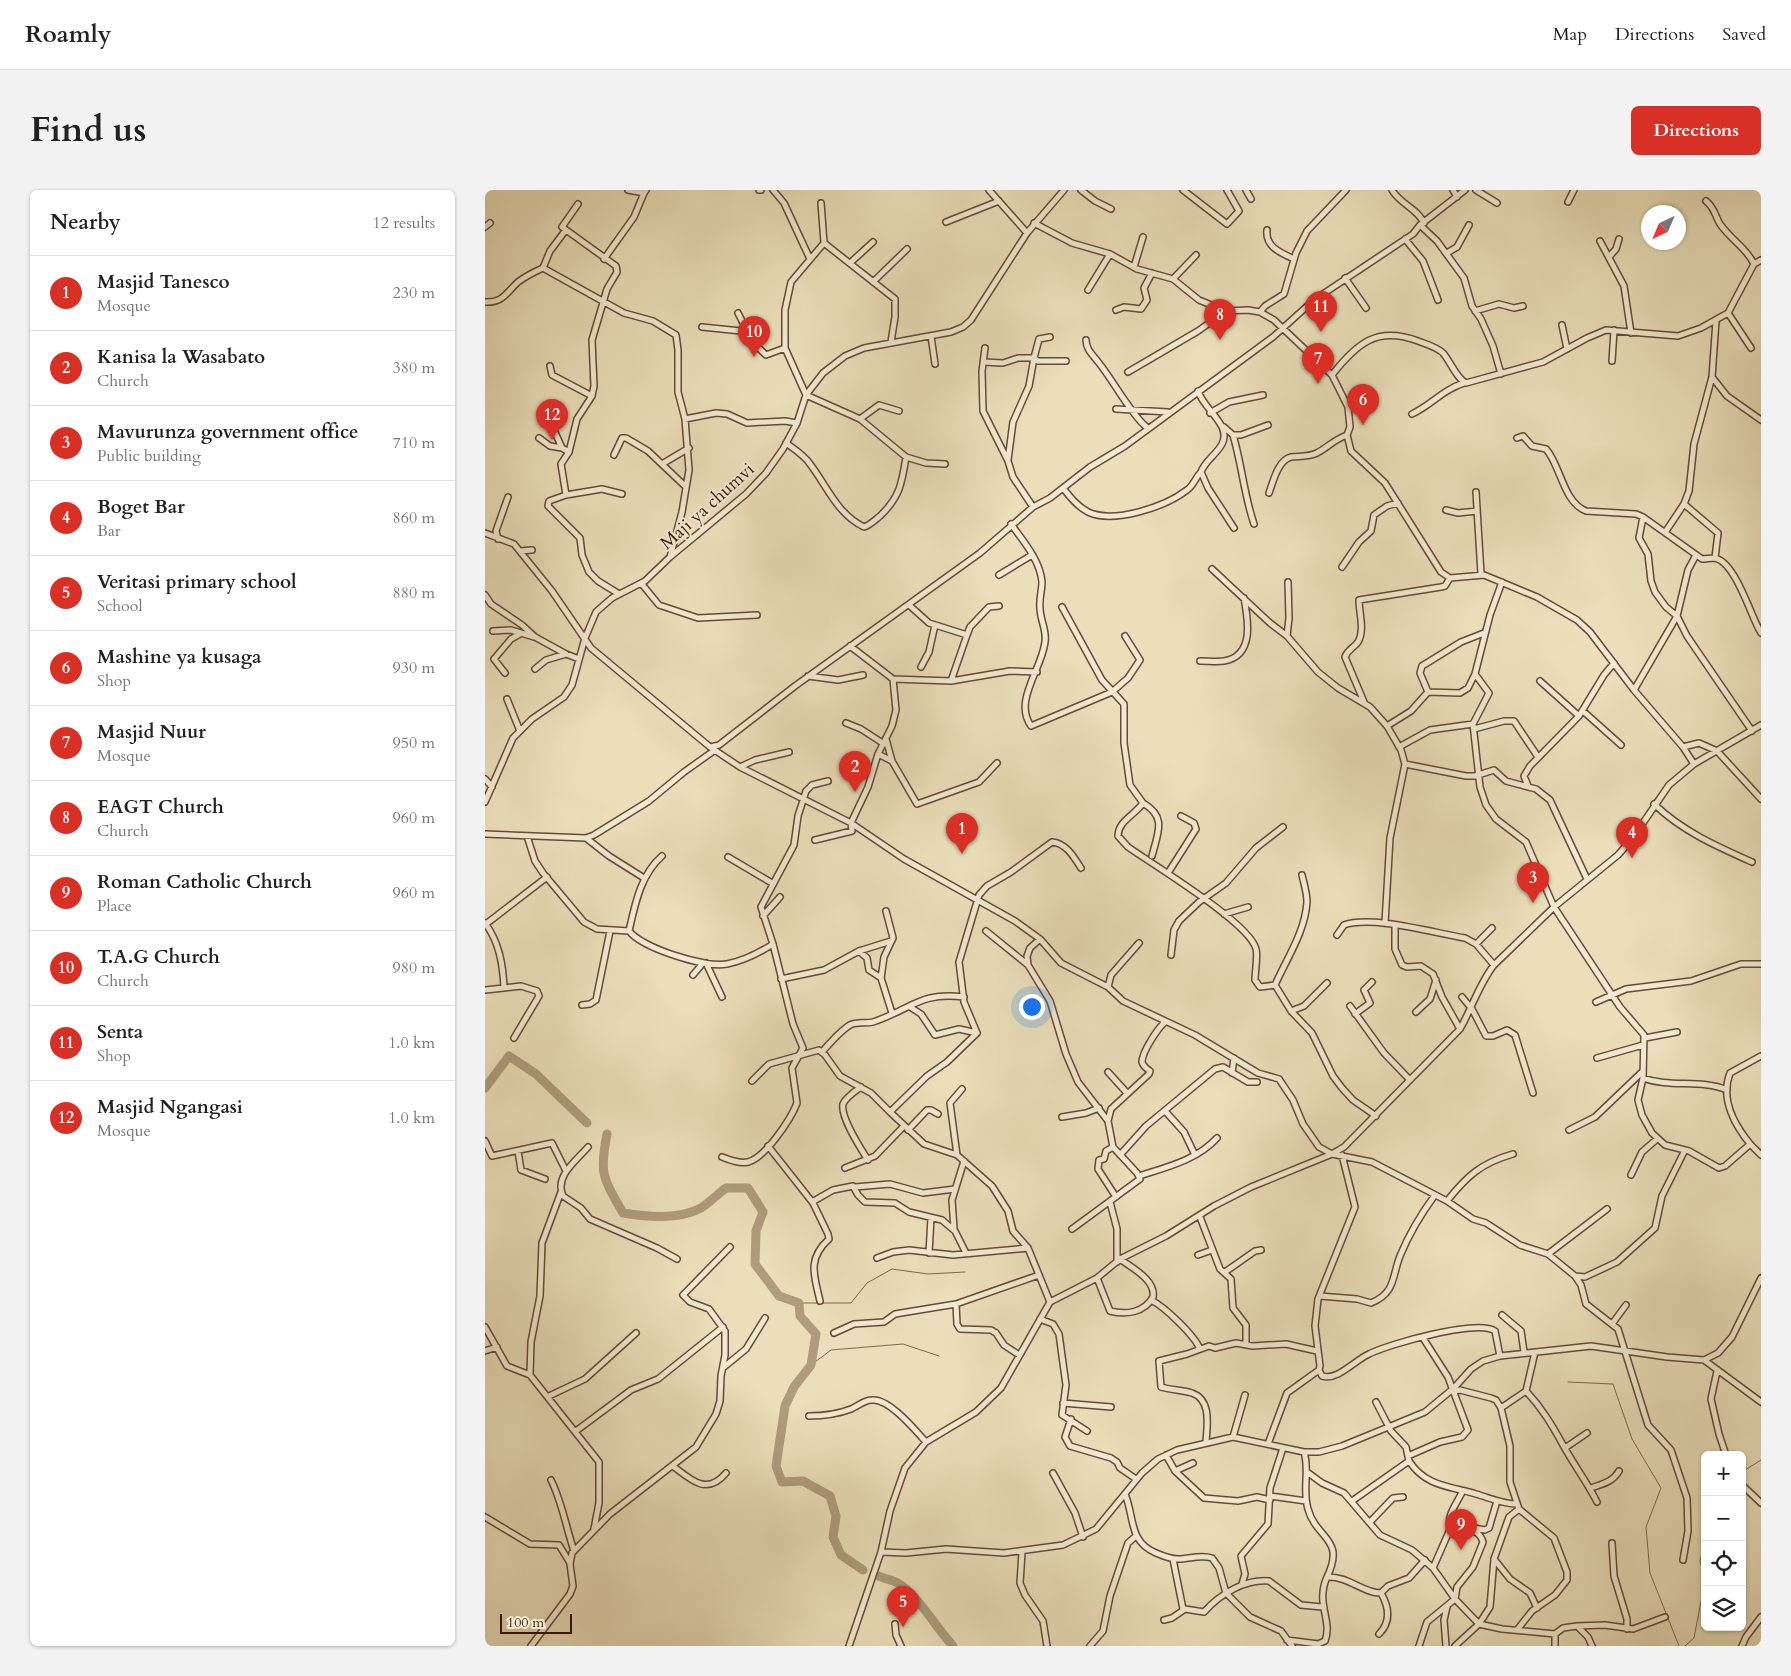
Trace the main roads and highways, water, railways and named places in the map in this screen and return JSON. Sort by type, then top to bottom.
[{"type":"waterway","points":[[485,1088],[509,1056],[536,1074],[587,1123]]},
{"type":"waterway","points":[[607,1134],[603,1167],[607,1183],[623,1213],[643,1216],[673,1216],[692,1212],[707,1204],[726,1188],[748,1188],[763,1212],[756,1231],[755,1264],[779,1296],[799,1303],[800,1316],[816,1334],[811,1365],[794,1387],[785,1406],[776,1466],[782,1482],[803,1481],[830,1496],[836,1516],[833,1537],[841,1555],[863,1570]]},
{"type":"waterway","points":[[799,1303],[851,1303],[867,1283],[892,1269],[928,1274],[965,1272]]},
{"type":"waterway","points":[[811,1365],[831,1350],[903,1344],[939,1356]]},
{"type":"waterway","points":[[1568,1382],[1613,1384],[1632,1439],[1661,1488],[1646,1527],[1650,1573],[1679,1646]]},
{"type":"waterway","points":[[1746,1469],[1761,1460]]},
{"type":"waterway","points":[[1701,1557],[1701,1565]]},
{"type":"waterway","points":[[879,1576],[896,1582],[913,1595],[953,1646]]},
{"type":"waterway","points":[[1685,1646],[1694,1638],[1704,1586]]},
{"type":"place","name":"Senta","points":[[1321,332]]},
{"type":"place","name":"EAGT Church","points":[[1220,340]]},
{"type":"place","name":"T.A.G Church","points":[[754,357]]},
{"type":"place","name":"Masjid Nuur","points":[[1318,384]]},
{"type":"place","name":"Mashine ya kusaga","points":[[1363,425]]},
{"type":"place","name":"Masjid Ngangasi","points":[[552,440]]},
{"type":"place","name":"Kanisa la Wasabato","points":[[855,792]]},
{"type":"place","name":"Masjid Tanesco","points":[[962,854]]},
{"type":"place","name":"Boget Bar","points":[[1632,858]]},
{"type":"place","name":"Mavurunza government office","points":[[1533,903]]},
{"type":"place","name":"Roman Catholic Church","points":[[1461,1550]]},
{"type":"place","name":"Veritasi primary school","points":[[903,1627]]}]
